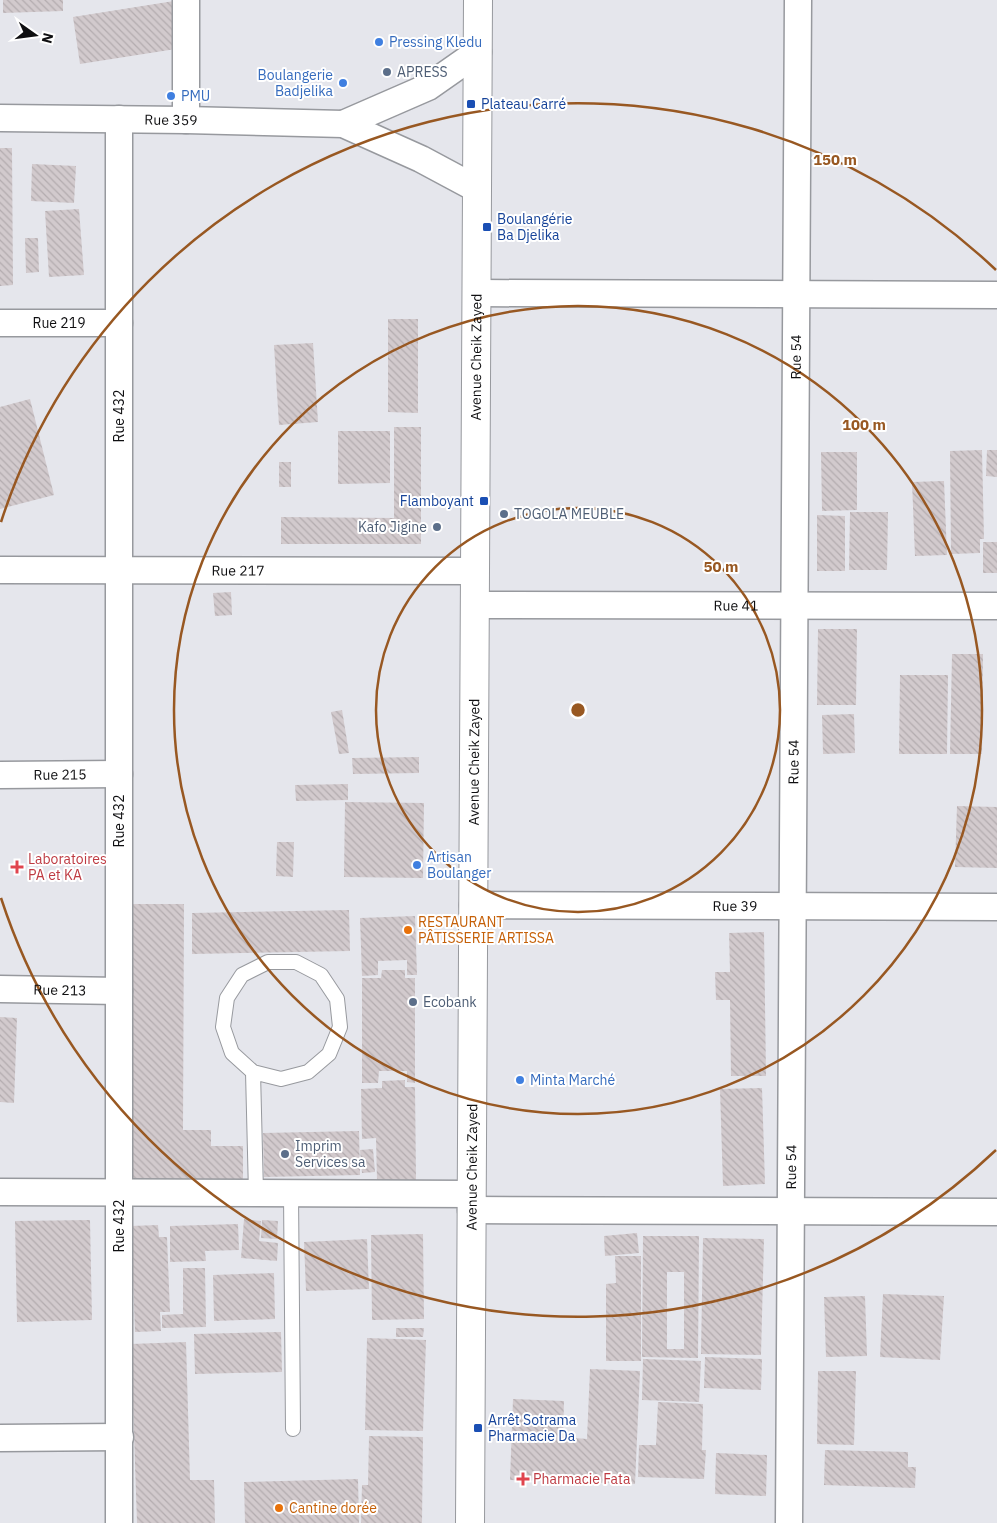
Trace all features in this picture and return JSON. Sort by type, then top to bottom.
[{"type":"main road","name":"Avenue Cheik Zayed","points":[[470,1523],[478,0]]},
{"type":"street","points":[[186,0],[186,120]]},
{"type":"street","name":"Rue 54","points":[[789,1523],[798,0]]},
{"type":"street","points":[[342,124],[428,87],[478,52]]},
{"type":"street","name":"Rue 359","points":[[0,118],[342,124]]},
{"type":"street","name":"Rue 432","points":[[119,119],[119,1523]]},
{"type":"street","points":[[342,124],[421,160],[477,189]]},
{"type":"street","points":[[476,293],[997,295]]},
{"type":"street","name":"Rue 219","points":[[0,323],[119,323]]},
{"type":"street","name":"Rue 217","points":[[0,570],[475,571]]},
{"type":"street","name":"Rue 41","points":[[475,605],[997,606]]},
{"type":"street","name":"Rue 215","points":[[0,775],[119,774]]},
{"type":"street","name":"Rue 39","points":[[473,905],[997,907]]},
{"type":"street","name":"Rue 213","points":[[0,989],[119,991]]},
{"type":"street","points":[[0,1192],[291,1193],[471,1202],[791,1211],[997,1212]]},
{"type":"street","points":[[0,1438],[120,1436]]},
{"type":"lane","points":[[253,1072],[281,1079],[308,1072],[329,1054],[340,1027],[337,999],[321,975],[296,962],[268,962],[242,975],[226,998],[223,1026],[232,1053],[253,1072],[256,1193]]},
{"type":"lane","points":[[291,1193],[293,1429]]},
{"type":"building","points":[[3,0],[63,0],[63,11],[3,13]]},
{"type":"building","points":[[174,1],[182,48],[80,64],[73,17]]},
{"type":"building","points":[[0,148],[12,148],[13,285],[0,286]]},
{"type":"building","points":[[32,164],[76,166],[74,203],[31,201]]},
{"type":"building","points":[[79,209],[84,275],[49,277],[45,211]]},
{"type":"building","points":[[25,238],[38,238],[39,272],[26,273]]},
{"type":"building","points":[[388,319],[418,319],[418,413],[388,412]]},
{"type":"building","points":[[313,343],[318,422],[279,425],[274,345]]},
{"type":"building","points":[[30,399],[54,495],[0,509],[0,407]]},
{"type":"building","points":[[394,427],[421,427],[421,544],[281,544],[281,517],[394,518]]},
{"type":"building","points":[[338,431],[390,431],[390,483],[338,484]]},
{"type":"building","points":[[982,450],[984,539],[980,539],[980,553],[951,554],[950,451]]},
{"type":"building","points":[[987,450],[997,450],[997,477],[986,476]]},
{"type":"building","points":[[821,452],[857,452],[857,510],[822,511]]},
{"type":"building","points":[[279,462],[291,462],[291,487],[279,487]]},
{"type":"building","points":[[944,481],[947,555],[915,556],[912,482]]},
{"type":"building","points":[[850,512],[888,512],[887,570],[849,570]]},
{"type":"building","points":[[817,515],[845,516],[845,571],[817,571]]},
{"type":"building","points":[[983,542],[997,542],[997,573],[983,573]]},
{"type":"building","points":[[231,592],[232,615],[215,616],[213,593]]},
{"type":"building","points":[[818,629],[857,629],[856,705],[817,705]]},
{"type":"building","points":[[952,654],[983,654],[982,754],[950,754]]},
{"type":"building","points":[[900,675],[948,675],[947,754],[899,754]]},
{"type":"building","points":[[342,710],[349,753],[339,754],[331,712]]},
{"type":"building","points":[[854,714],[855,753],[823,754],[822,715]]},
{"type":"building","points":[[419,757],[419,773],[353,774],[352,758]]},
{"type":"building","points":[[348,784],[348,800],[296,801],[295,785]]},
{"type":"building","points":[[345,802],[424,803],[423,878],[344,877]]},
{"type":"building","points":[[957,806],[997,807],[997,868],[955,867]]},
{"type":"building","points":[[277,842],[294,842],[293,877],[276,876]]},
{"type":"building","points":[[131,904],[184,904],[183,1130],[211,1130],[211,1146],[243,1146],[243,1187],[131,1187]]},
{"type":"building","points":[[349,910],[350,951],[192,954],[192,913]]},
{"type":"building","points":[[415,916],[417,975],[407,975],[407,960],[378,961],[378,975],[362,976],[360,918]]},
{"type":"building","points":[[764,932],[766,1076],[731,1076],[730,1000],[716,1000],[715,972],[730,972],[729,933]]},
{"type":"building","points":[[382,970],[405,970],[405,978],[415,978],[415,1083],[407,1082],[407,1071],[379,1071],[378,1083],[362,1083],[362,978],[381,978]]},
{"type":"building","points":[[0,1017],[17,1018],[14,1103],[0,1102]]},
{"type":"building","points":[[405,1080],[405,1087],[415,1087],[416,1180],[377,1181],[376,1138],[362,1139],[361,1089],[382,1088],[382,1081]]},
{"type":"building","points":[[762,1088],[765,1184],[723,1186],[720,1089]]},
{"type":"building","points":[[359,1131],[360,1175],[264,1177],[263,1133]]},
{"type":"building","points":[[373,1149],[375,1172],[362,1173],[360,1150]]},
{"type":"building","points":[[244,1219],[261,1221],[259,1241],[278,1243],[277,1261],[241,1258]]},
{"type":"building","points":[[90,1220],[92,1320],[17,1322],[15,1221]]},
{"type":"building","points":[[262,1220],[278,1221],[277,1239],[261,1238]]},
{"type":"building","points":[[238,1224],[239,1250],[205,1251],[206,1261],[170,1262],[170,1226]]},
{"type":"building","points":[[158,1225],[159,1237],[167,1237],[170,1312],[160,1312],[161,1331],[135,1332],[131,1226]]},
{"type":"building","points":[[637,1233],[639,1253],[605,1256],[604,1236]]},
{"type":"building","points":[[423,1234],[424,1319],[372,1320],[371,1235]]},
{"type":"building","points":[[643,1236],[699,1236],[698,1358],[642,1357]],"holes":[[[667,1272],[684,1272],[684,1349],[667,1349]]]},
{"type":"building","points":[[703,1238],[764,1239],[761,1355],[701,1354]]},
{"type":"building","points":[[367,1239],[369,1289],[306,1291],[304,1242]]},
{"type":"building","points":[[615,1256],[641,1256],[641,1361],[606,1361],[606,1284],[616,1283]]},
{"type":"building","points":[[183,1268],[205,1268],[206,1327],[162,1328],[162,1315],[183,1314]]},
{"type":"building","points":[[274,1273],[275,1319],[214,1321],[213,1275]]},
{"type":"building","points":[[883,1294],[944,1296],[940,1360],[880,1357]]},
{"type":"building","points":[[865,1296],[867,1356],[826,1357],[824,1297]]},
{"type":"building","points":[[396,1328],[424,1328],[423,1337],[396,1337]]},
{"type":"building","points":[[281,1332],[282,1372],[195,1374],[194,1334]]},
{"type":"building","points":[[367,1338],[426,1340],[423,1431],[365,1430]]},
{"type":"building","points":[[186,1342],[190,1480],[214,1480],[215,1523],[137,1523],[131,1344]]},
{"type":"building","points":[[705,1357],[762,1359],[761,1390],[704,1388]]},
{"type":"building","points":[[643,1359],[701,1361],[699,1402],[642,1400]]},
{"type":"building","points":[[590,1369],[640,1371],[635,1484],[510,1480],[513,1399],[564,1401],[563,1437],[587,1439]]},
{"type":"building","points":[[818,1371],[856,1371],[854,1445],[817,1444]]},
{"type":"building","points":[[658,1402],[703,1404],[702,1450],[706,1450],[704,1479],[638,1477],[639,1445],[656,1445]]},
{"type":"building","points":[[369,1436],[423,1437],[422,1523],[361,1523],[362,1485],[368,1485]]},
{"type":"building","points":[[825,1450],[908,1452],[908,1467],[916,1467],[915,1488],[824,1485]]},
{"type":"building","points":[[716,1453],[767,1455],[766,1496],[715,1494]]},
{"type":"building","points":[[358,1479],[359,1523],[245,1523],[244,1482]]},
{"type":"place","name":"Pressing Kledu","points":[[379,42]]},
{"type":"place","name":"APRESS","points":[[387,72]]},
{"type":"place","name":"Boulangerie Badjelika","points":[[343,83]]},
{"type":"place","name":"PMU","points":[[171,96]]},
{"type":"place","name":"Plateau Carré","points":[[471,104]]},
{"type":"place","name":"Boulangérie Ba Djelika","points":[[487,227]]},
{"type":"place","name":"Flamboyant","points":[[484,501]]},
{"type":"place","name":"TOGOLA MEUBLE","points":[[504,514]]},
{"type":"place","name":"Kafo Jigine","points":[[437,527]]},
{"type":"place","name":"Artisan Boulanger","points":[[417,865]]},
{"type":"place","name":"Laboratoires PA et KA","points":[[17,867]]},
{"type":"place","name":"RESTAURANT PÂTISSERIE ARTISSA","points":[[408,930]]},
{"type":"place","name":"Ecobank","points":[[413,1002]]},
{"type":"place","name":"Minta Marché","points":[[520,1080]]},
{"type":"place","name":"Imprim Services sa","points":[[285,1154]]},
{"type":"place","name":"Arrêt Sotrama Pharmacie Da","points":[[478,1428]]},
{"type":"place","name":"Pharmacie Fata","points":[[523,1479]]},
{"type":"place","name":"Cantine dorée","points":[[279,1508]]}]
